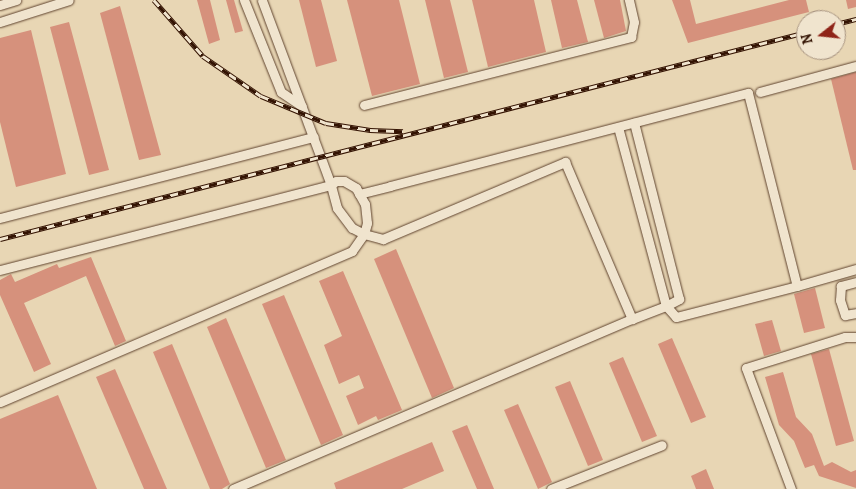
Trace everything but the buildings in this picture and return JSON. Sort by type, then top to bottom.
[{"type":"street","points":[[0,5],[16,0]]},
{"type":"street","points":[[0,22],[69,0]]},
{"type":"street","points":[[244,0],[281,92],[302,107]]},
{"type":"street","points":[[262,0],[343,218],[364,234],[383,239],[565,162],[632,319]]},
{"type":"street","points":[[364,105],[631,37],[634,22],[628,0]]},
{"type":"street","points":[[760,92],[856,66]]},
{"type":"street","points":[[359,194],[748,93],[796,286]]},
{"type":"street","points":[[233,489],[666,306],[679,298],[634,123]]},
{"type":"street","points":[[618,127],[666,306],[676,317],[856,269]]},
{"type":"street","points":[[0,218],[314,138]]},
{"type":"street","points":[[0,270],[332,185],[336,181],[344,181],[359,194],[365,204],[367,223],[364,234],[352,251],[0,402]]},
{"type":"street","points":[[856,282],[841,286],[840,300],[846,315],[856,313]]},
{"type":"street","points":[[792,489],[746,368],[845,337],[856,337]]},
{"type":"street","points":[[551,489],[662,445]]},
{"type":"railway","points":[[154,0],[203,56],[261,96],[326,123],[370,130],[403,131]]},
{"type":"railway","points":[[846,22],[856,19]]},
{"type":"railway","points":[[0,239],[796,35]]}]
